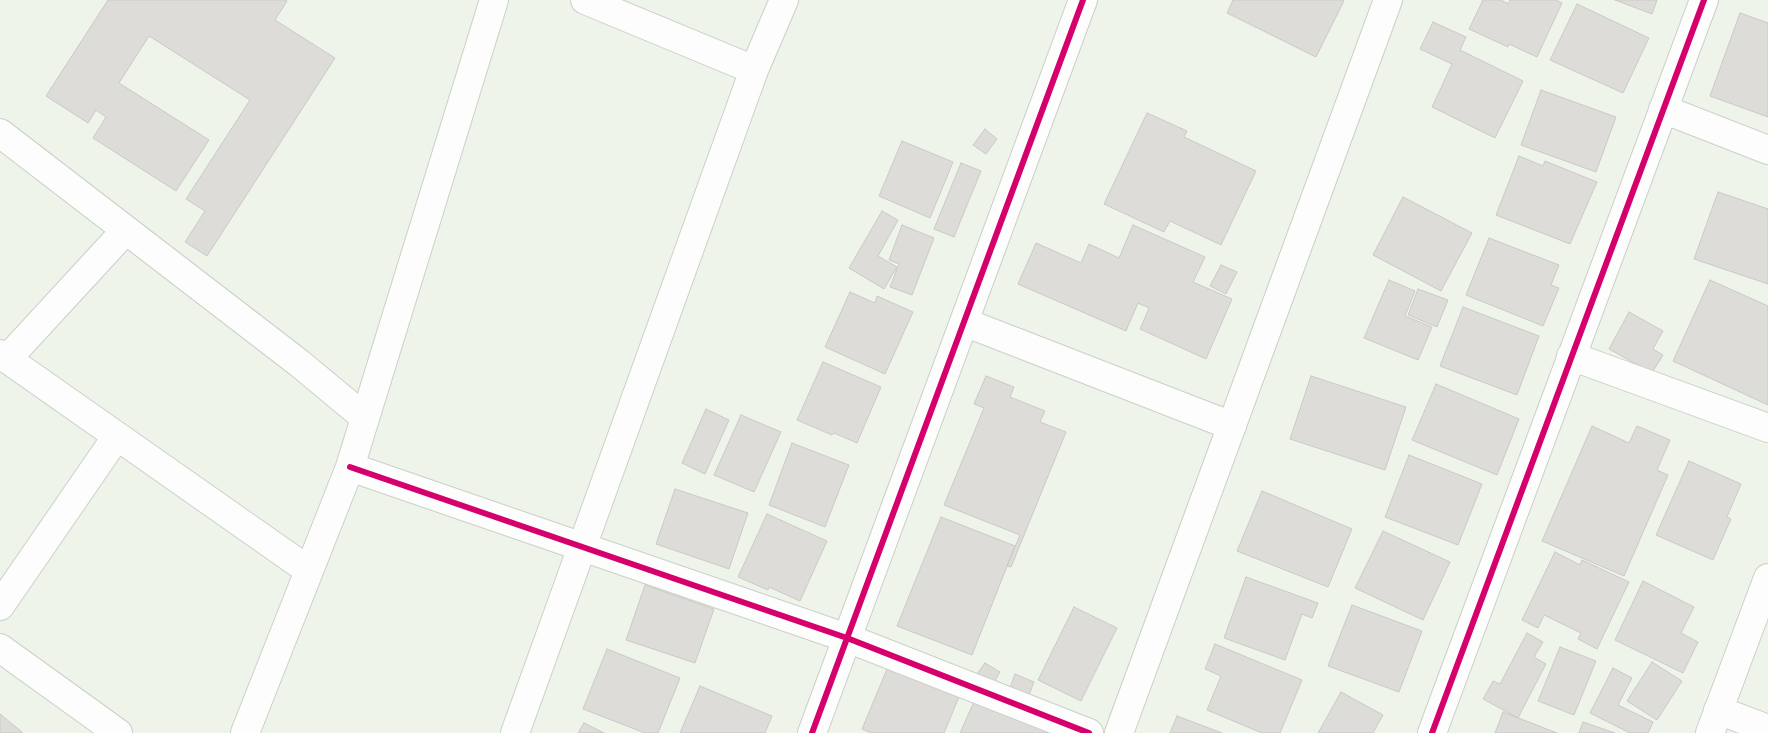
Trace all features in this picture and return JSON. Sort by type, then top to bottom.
[{"type":"street","points":[[244,733],[350,467],[494,0]]},
{"type":"street","points":[[585,0],[754,70]]},
{"type":"street","points":[[515,733],[754,70],[784,0]]},
{"type":"street","points":[[812,733],[1083,0]]},
{"type":"street","points":[[1119,733],[1388,0]]},
{"type":"street","points":[[1432,733],[1704,0]]},
{"type":"street","points":[[1663,109],[1768,150]]},
{"type":"street","points":[[0,133],[299,363],[364,417]]},
{"type":"street","points":[[125,231],[3,356],[308,570]]},
{"type":"street","points":[[964,322],[1232,426]]},
{"type":"street","points":[[1571,356],[1768,428]]},
{"type":"street","points":[[0,606],[117,436]]},
{"type":"street","points":[[350,467],[847,638],[1088,733]]},
{"type":"street","points":[[1768,578],[1714,722],[1768,729]]},
{"type":"street","points":[[0,648],[118,733]]},
{"type":"building","points":[[108,0],[285,0],[287,1],[275,20],[335,58],[207,256],[185,242],[205,211],[186,199],[250,100],[149,36],[119,83],[209,140],[176,191],[93,138],[106,117],[96,110],[88,123],[46,96]]},
{"type":"building","points":[[1233,0],[1344,1],[1316,57],[1227,13]]},
{"type":"building","points":[[1483,0],[1501,0],[1508,4],[1510,0],[1556,0],[1562,3],[1537,57],[1509,44],[1508,47],[1469,29]]},
{"type":"building","points":[[1615,0],[1657,0],[1652,14]]},
{"type":"building","points":[[1577,4],[1649,38],[1623,93],[1550,60]]},
{"type":"building","points":[[1740,13],[1768,23],[1768,117],[1710,96]]},
{"type":"building","points":[[1433,22],[1466,37],[1460,50],[1523,81],[1495,138],[1432,107],[1452,64],[1420,49]]},
{"type":"building","points":[[1541,90],[1616,117],[1596,172],[1521,145]]},
{"type":"building","points":[[1147,113],[1187,131],[1184,137],[1256,171],[1221,245],[1170,221],[1164,232],[1104,204]]},
{"type":"building","points":[[985,129],[997,139],[986,154],[973,145]]},
{"type":"building","points":[[902,141],[953,162],[930,218],[879,196]]},
{"type":"building","points":[[1519,156],[1543,166],[1545,161],[1597,182],[1570,244],[1496,215]]},
{"type":"building","points":[[961,163],[981,171],[954,237],[934,229]]},
{"type":"building","points":[[1718,192],[1768,209],[1768,284],[1694,259]]},
{"type":"building","points":[[1403,197],[1472,233],[1441,291],[1373,255]]},
{"type":"building","points":[[882,211],[898,220],[878,256],[897,267],[884,289],[849,268]]},
{"type":"building","points":[[902,225],[934,238],[912,295],[890,287],[899,264],[889,260]]},
{"type":"building","points":[[1133,225],[1205,257],[1193,282],[1232,299],[1206,359],[1140,329],[1149,308],[1138,303],[1126,331],[1018,284],[1036,243],[1081,263],[1089,244],[1119,258]]},
{"type":"building","points":[[1489,238],[1559,265],[1551,285],[1559,288],[1543,326],[1466,295]]},
{"type":"building","points":[[1221,265],[1237,272],[1226,294],[1210,286]]},
{"type":"building","points":[[1389,280],[1415,291],[1405,316],[1432,327],[1418,360],[1364,338]]},
{"type":"building","points":[[1710,280],[1768,306],[1768,405],[1673,361]]},
{"type":"building","points":[[1418,289],[1448,300],[1437,327],[1408,315]]},
{"type":"building","points":[[850,292],[875,303],[877,296],[913,312],[885,374],[825,347]]},
{"type":"building","points":[[1463,307],[1539,336],[1517,395],[1440,366]]},
{"type":"building","points":[[1629,312],[1663,331],[1653,349],[1663,355],[1652,373],[1609,349]]},
{"type":"building","points":[[823,362],[881,387],[857,443],[797,420]]},
{"type":"building","points":[[986,376],[1014,387],[1010,397],[1045,411],[1040,422],[1066,432],[1011,567],[1007,566],[1020,535],[944,505],[984,408],[974,404]]},
{"type":"building","points":[[1311,376],[1406,407],[1385,470],[1290,439]]},
{"type":"building","points":[[1436,384],[1519,419],[1497,475],[1412,440]]},
{"type":"building","points":[[706,409],[729,420],[705,474],[682,463]]},
{"type":"building","points":[[741,415],[781,432],[754,492],[714,475]]},
{"type":"building","points":[[1592,426],[1629,443],[1637,426],[1670,440],[1657,470],[1668,475],[1624,576],[1542,541]]},
{"type":"building","points":[[792,443],[849,465],[825,527],[769,505]]},
{"type":"building","points":[[1409,455],[1482,484],[1458,545],[1385,517]]},
{"type":"building","points":[[1689,461],[1741,484],[1727,517],[1731,519],[1713,560],[1656,535]]},
{"type":"building","points":[[675,489],[748,513],[729,569],[656,544]]},
{"type":"building","points":[[1262,491],[1352,529],[1328,587],[1237,551]]},
{"type":"building","points":[[767,514],[827,541],[800,601],[769,587],[768,590],[738,577]]},
{"type":"building","points":[[941,517],[1015,546],[972,655],[897,626]]},
{"type":"building","points":[[1383,531],[1450,562],[1423,620],[1355,588]]},
{"type":"building","points":[[1555,552],[1580,565],[1582,560],[1629,582],[1597,649],[1578,639],[1581,633],[1544,615],[1538,628],[1522,620]]},
{"type":"building","points":[[1246,577],[1318,603],[1312,618],[1302,614],[1285,660],[1224,638]]},
{"type":"building","points":[[1643,581],[1694,607],[1681,633],[1698,642],[1683,673],[1615,640]]},
{"type":"building","points":[[645,585],[714,609],[695,663],[626,640]]},
{"type":"building","points":[[1352,605],[1422,631],[1399,692],[1328,666]]},
{"type":"building","points":[[1074,607],[1117,628],[1081,701],[1038,680]]},
{"type":"building","points":[[1527,633],[1543,642],[1534,657],[1546,664],[1518,718],[1483,699],[1493,681],[1500,684]]},
{"type":"building","points":[[1215,644],[1302,680],[1280,733],[1262,733],[1207,710],[1221,676],[1205,669]]},
{"type":"building","points":[[1560,647],[1596,661],[1574,715],[1538,701]]},
{"type":"building","points":[[607,649],[680,678],[658,733],[645,733],[583,709]]},
{"type":"building","points":[[890,662],[961,692],[944,733],[871,733],[862,729]]},
{"type":"building","points":[[1652,662],[1682,681],[1657,720],[1627,701]]},
{"type":"building","points":[[985,663],[1000,672],[993,684],[977,674]]},
{"type":"building","points":[[1613,668],[1632,678],[1618,705],[1653,722],[1648,733],[1630,733],[1590,713]]},
{"type":"building","points":[[1015,674],[1034,682],[1029,695],[1010,688]]},
{"type":"building","points":[[700,686],[772,716],[765,733],[680,733]]},
{"type":"building","points":[[1341,692],[1383,715],[1373,733],[1318,733]]},
{"type":"building","points":[[977,695],[1057,733],[960,733]]},
{"type":"building","points":[[1503,712],[1557,733],[1495,733]]},
{"type":"building","points":[[0,714],[22,732],[0,733]]},
{"type":"building","points":[[1177,716],[1222,733],[1170,733]]},
{"type":"building","points":[[1583,722],[1615,733],[1579,733]]},
{"type":"building","points":[[584,723],[604,733],[578,733]]},
{"type":"cycle path","points":[[812,733],[1083,0]]},
{"type":"cycle path","points":[[1432,733],[1704,0]]},
{"type":"cycle path","points":[[350,467],[847,638],[1089,733]]}]
